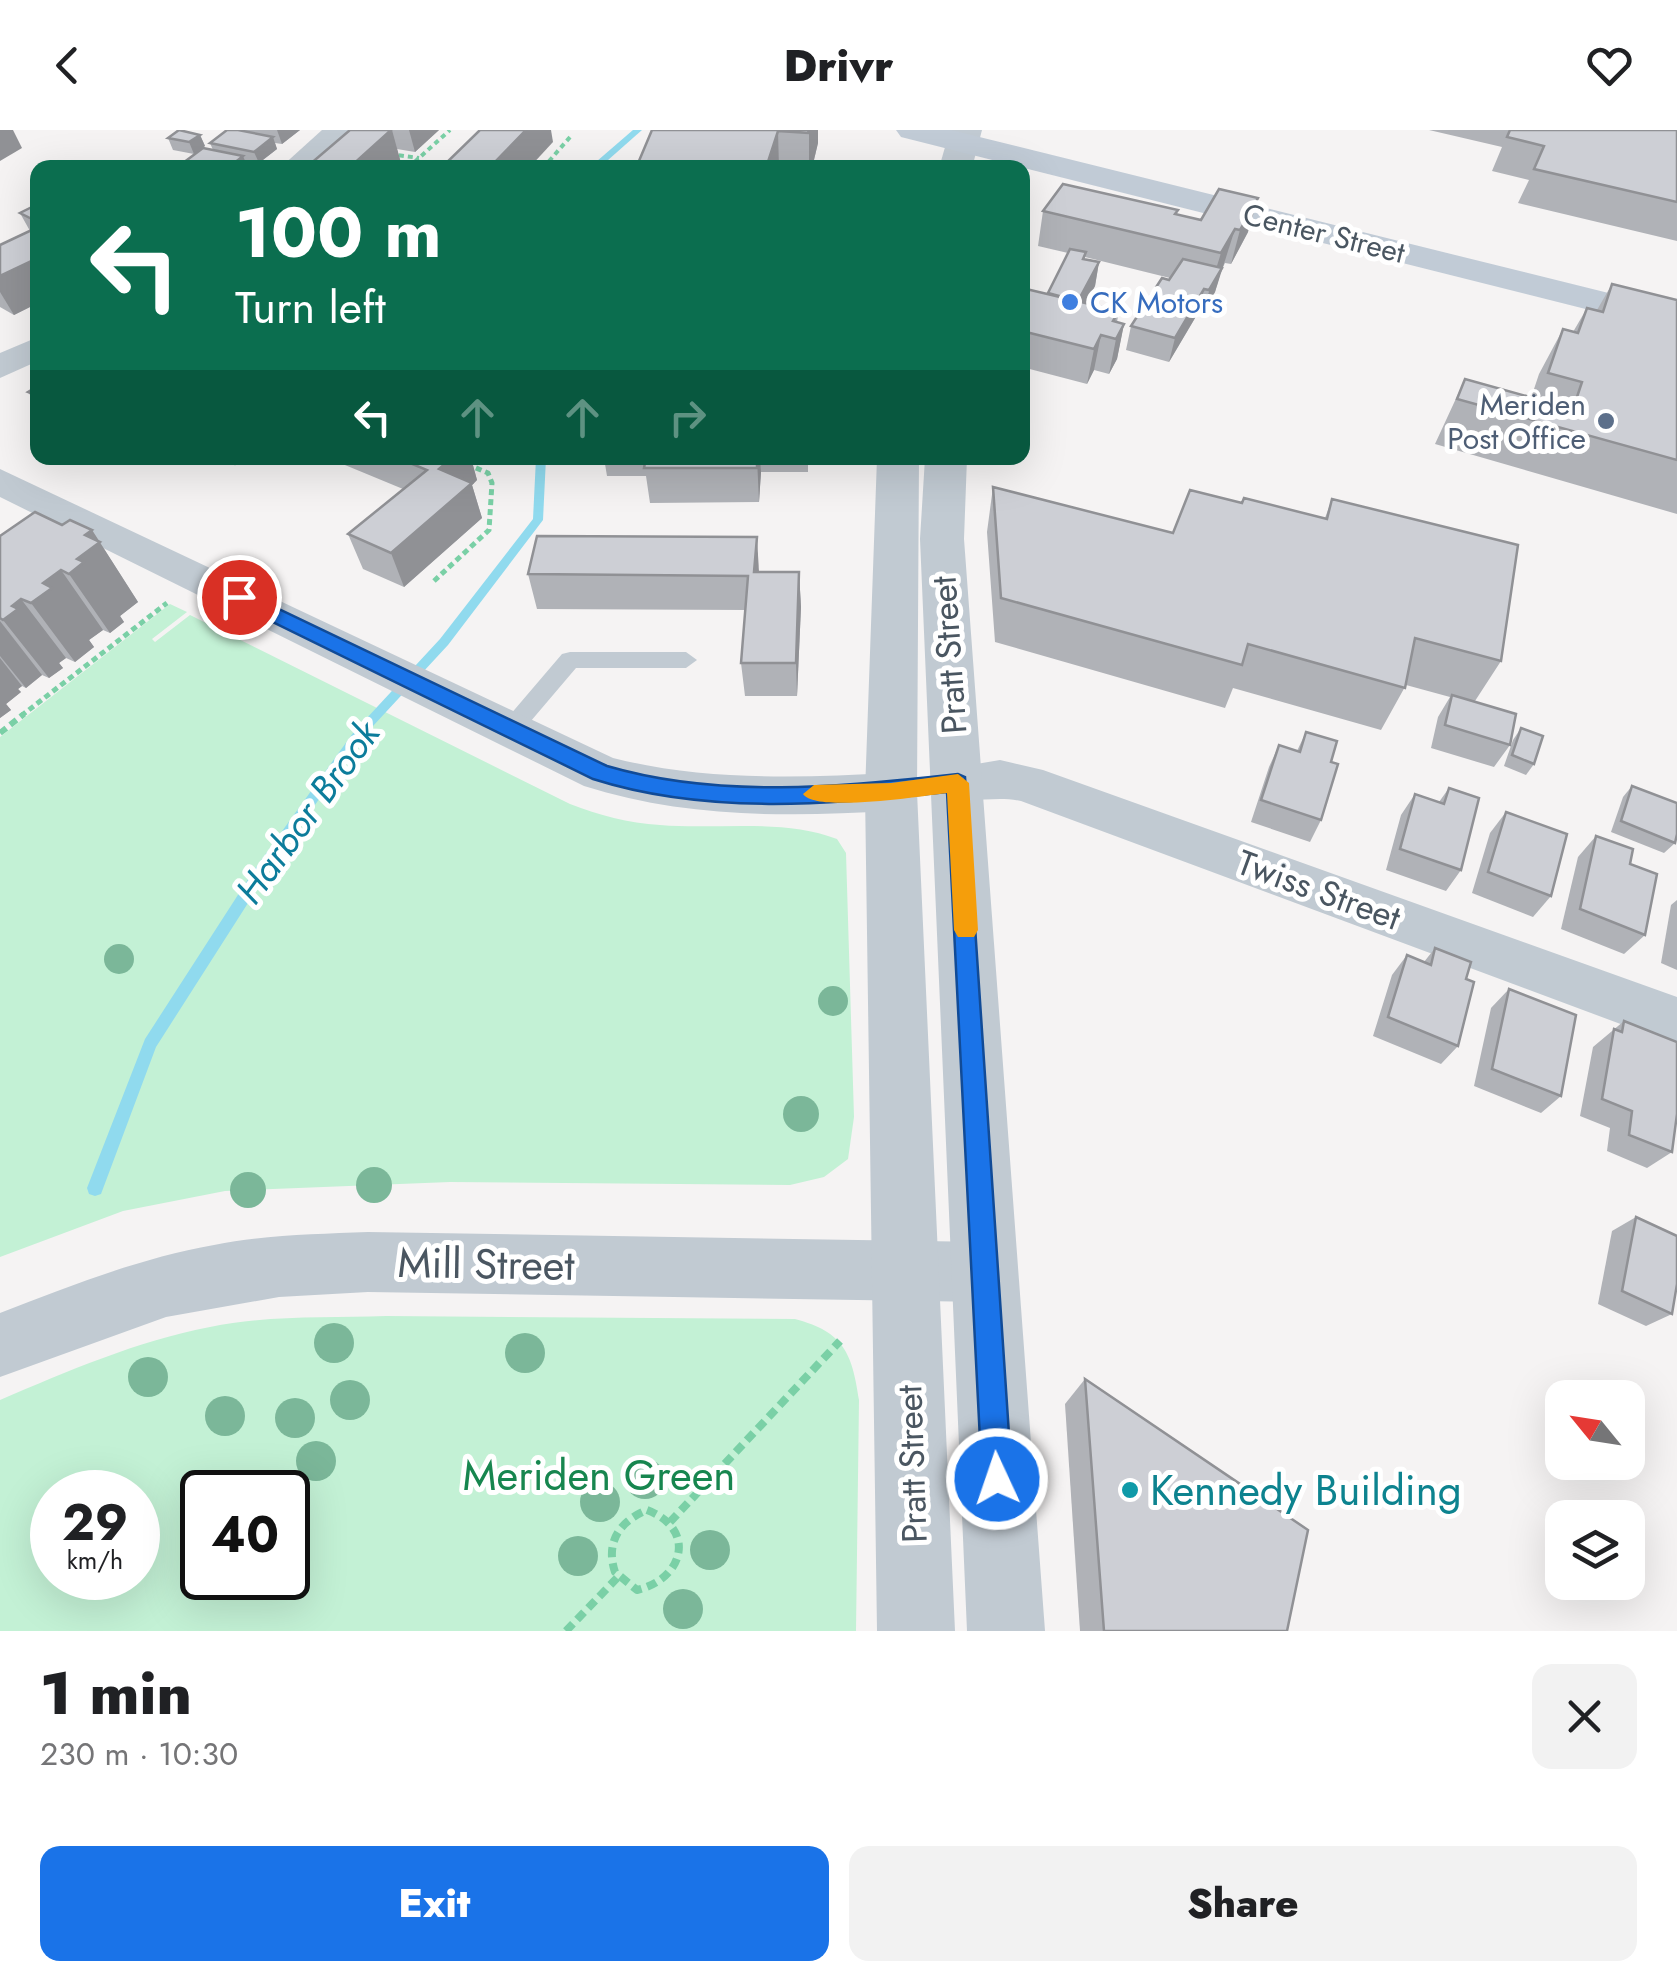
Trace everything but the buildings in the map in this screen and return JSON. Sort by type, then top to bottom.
[{"type":"main road","name":"Center Street","points":[[912,130],[1027,160]]},
{"type":"main road","name":"Center Street","points":[[1030,161],[1677,321]]},
{"type":"street","points":[[305,160],[340,130]]},
{"type":"street","points":[[0,367],[30,352]]},
{"type":"street","name":"Pratt Street","points":[[898,465],[891,792],[916,1631]]},
{"type":"street","name":"Pratt Street","points":[[946,465],[942,539],[1006,1631]]},
{"type":"street","points":[[0,481],[600,773],[650,788],[700,793],[891,792],[958,783]]},
{"type":"street","name":"Twiss Street","points":[[958,783],[1000,778],[1026,783],[1677,1021]]},
{"type":"street","name":"Mill Street","points":[[0,1345],[101,1306],[192,1279],[280,1266],[368,1262],[985,1272]]},
{"type":"lane","points":[[511,729],[570,660],[686,660]]},
{"type":"path","points":[[379,152],[418,158],[450,130]]},
{"type":"path","points":[[550,160],[571,136]]},
{"type":"path","points":[[434,580],[489,530],[492,483],[488,473],[469,465]]},
{"type":"path","points":[[0,734],[154,613]]},
{"type":"path","points":[[117,628],[128,634]]},
{"type":"path","points":[[87,653],[96,658]]},
{"type":"path","points":[[57,672],[70,679]]},
{"type":"path","points":[[2,717],[14,722]]},
{"type":"path","points":[[670,1522],[840,1342]]},
{"type":"path","points":[[647,1510],[670,1522],[679,1538],[680,1552],[669,1576],[660,1585],[637,1590],[618,1578],[610,1554],[616,1528],[647,1510]]},
{"type":"path","points":[[566,1631],[618,1578]]},
{"type":"green space","points":[[170,604],[187,612],[152,639],[155,642],[190,615],[581,808],[648,824],[772,827],[837,839],[846,853],[854,1117],[848,1159],[824,1177],[790,1185],[450,1182],[225,1191],[123,1211],[0,1257],[0,737]]},
{"type":"green space","name":"Meriden Green","points":[[298,1318],[795,1319],[825,1331],[849,1357],[859,1400],[856,1631],[0,1631],[0,1400],[156,1340],[232,1323]]},
{"type":"waterway","name":"Harbor Brook","points":[[602,160],[638,130]]},
{"type":"waterway","name":"Harbor Brook","points":[[95,1188],[150,1044],[259,874],[357,736],[444,642],[538,520],[541,465]]},
{"type":"slow traffic","points":[[814,794],[891,792],[958,783],[966,930]]},
{"type":"place","name":"CK Motors","points":[[1070,302]]},
{"type":"place","name":"Meriden Post Office","points":[[1606,421]]},
{"type":"place","name":"Kennedy Building","points":[[1130,1490]]},
{"type":"route","points":[[239,597],[600,773],[650,788],[700,793],[855,794],[958,783],[997,1479]]}]
